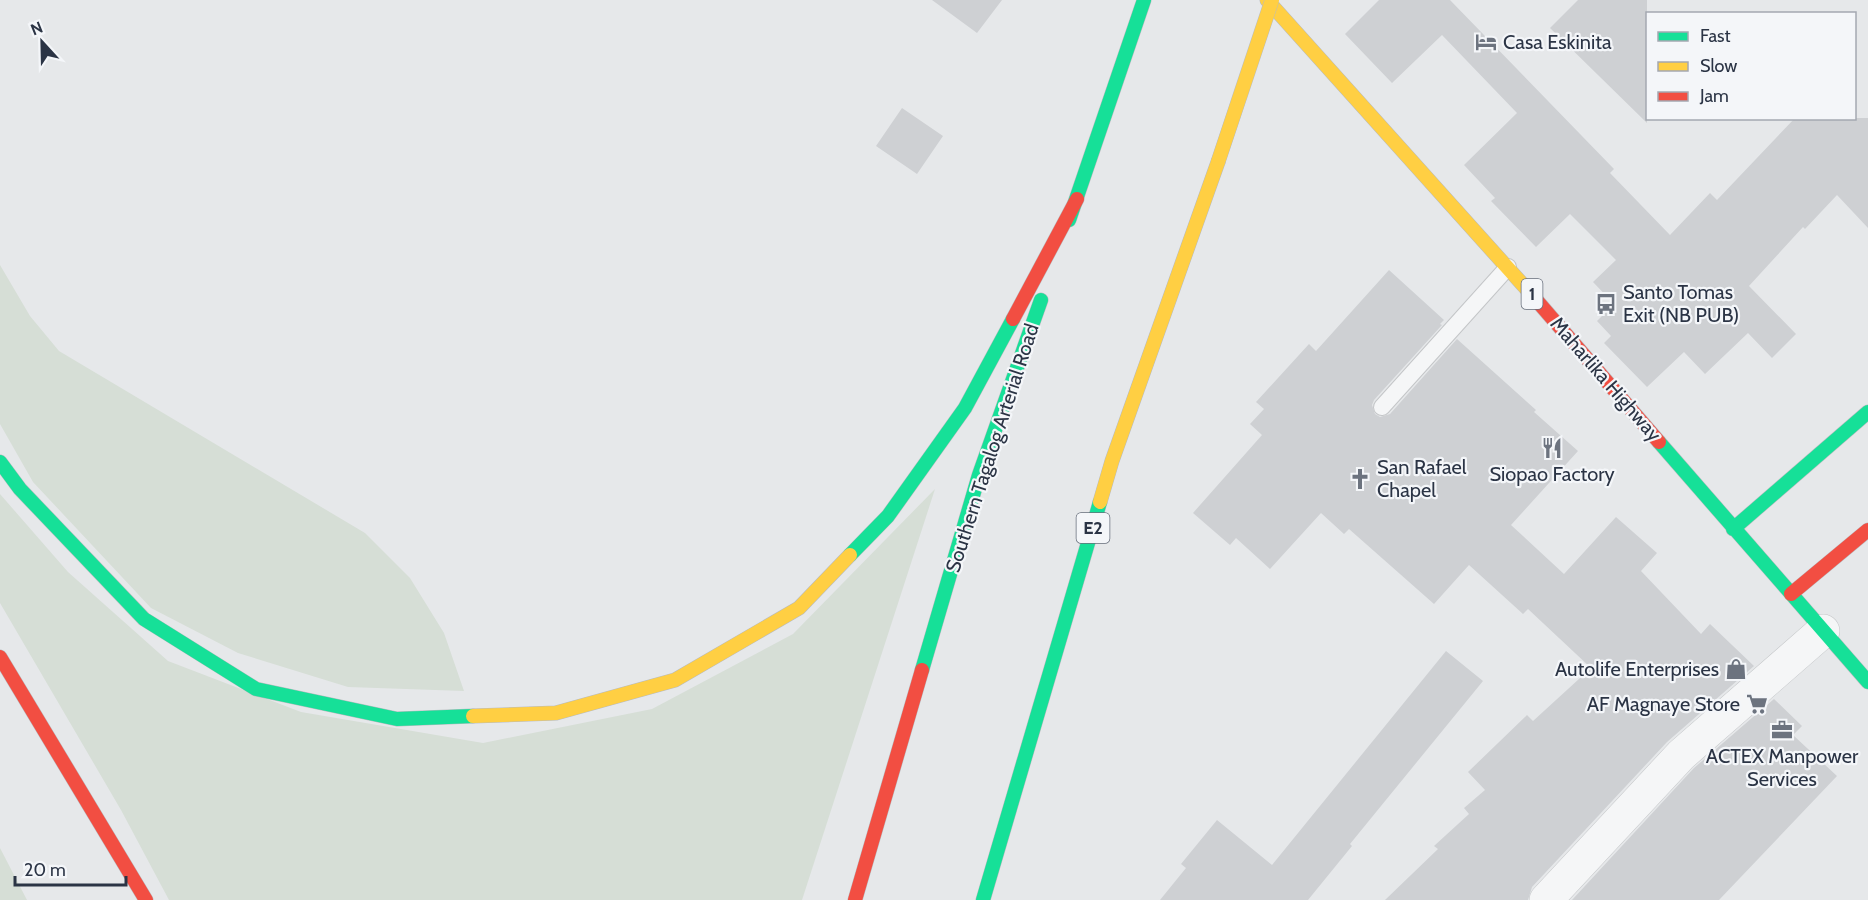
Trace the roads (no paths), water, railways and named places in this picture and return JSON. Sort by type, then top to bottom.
[{"type":"highway","name":"Southern Tagalog Arterial Road","points":[[855,900],[980,475],[1144,0]]},
{"type":"highway","name":"Maharlika Highway","points":[[1267,0],[1564,330],[1733,529],[1868,682]]},
{"type":"highway","name":"E2","points":[[983,900],[1112,461],[1218,162],[1272,0]]},
{"type":"highway","points":[[0,462],[20,489],[144,619],[256,689],[397,719],[556,712],[675,680],[799,608],[888,516],[965,408],[1077,199]]},
{"type":"highway","points":[[1733,529],[1868,412]]},
{"type":"highway","points":[[1791,594],[1868,530]]},
{"type":"highway","points":[[0,657],[146,900]]},
{"type":"street","points":[[1546,900],[1681,755],[1823,631]]},
{"type":"lane","points":[[1382,407],[1508,267]]},
{"type":"place","name":"Casa Eskinita","points":[[1486,42]]},
{"type":"place","name":"Santo Tomas Exit (NB PUB)","points":[[1606,304]]},
{"type":"place","name":"Siopao Factory","points":[[1552,448]]},
{"type":"place","name":"San Rafael Chapel","points":[[1360,479]]},
{"type":"place","name":"Autolife Enterprises","points":[[1736,669]]},
{"type":"place","name":"AF Magnaye Store","points":[[1757,704]]},
{"type":"place","name":"ACTEX Manpower Services","points":[[1782,730]]}]
